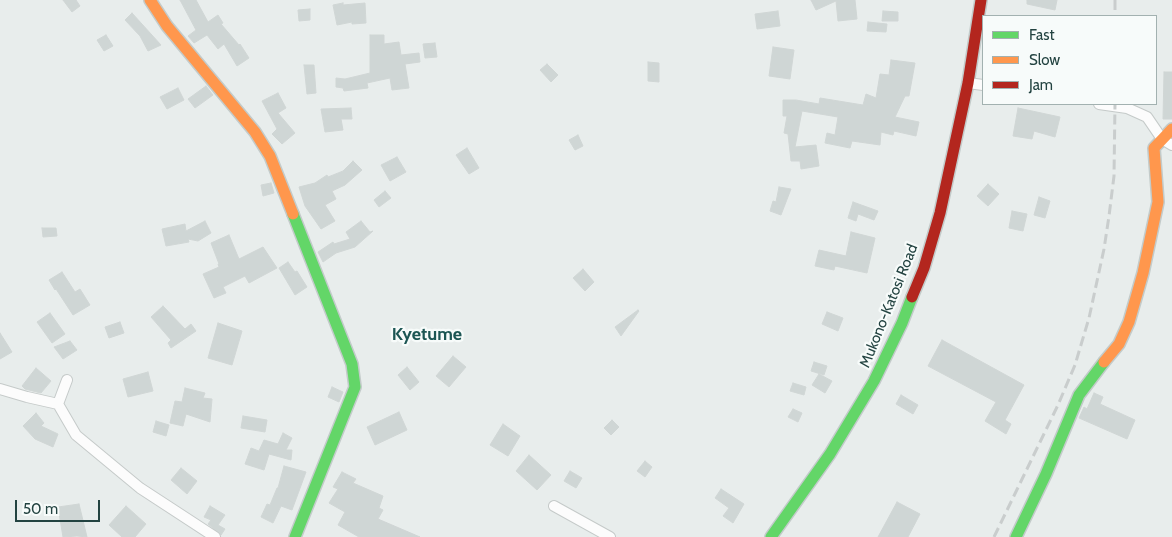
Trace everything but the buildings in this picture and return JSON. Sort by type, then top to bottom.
[{"type":"street","points":[[150,0],[167,26],[255,132],[270,156],[352,364],[355,387],[295,537]]},
{"type":"street","name":"Mukono-Katosi Road","points":[[771,537],[830,454],[874,381],[902,323],[924,268],[940,213],[968,82],[981,0]]},
{"type":"street","points":[[968,82],[982,85]]},
{"type":"street","points":[[1106,105],[1127,108],[1147,116],[1162,138],[1172,145]]},
{"type":"street","points":[[1016,537],[1046,474],[1079,395],[1119,344],[1129,322],[1143,273],[1158,202],[1154,148],[1172,129]]},
{"type":"street","points":[[58,404],[67,380]]},
{"type":"street","points":[[0,389],[58,404],[76,436],[140,488],[215,537]]},
{"type":"street","points":[[554,506],[610,537]]},
{"type":"railway","points":[[1115,0],[1115,15]]},
{"type":"railway","points":[[994,537],[1058,405],[1075,365],[1089,318],[1104,249],[1114,176],[1115,105]]},
{"type":"traffic: fast","points":[[293,214],[352,364],[355,387],[295,537]]},
{"type":"traffic: fast","points":[[771,537],[830,454],[874,381],[902,323],[912,297]]},
{"type":"traffic: fast","points":[[1016,537],[1046,474],[1079,395],[1104,362]]},
{"type":"traffic: slow","points":[[150,0],[167,26],[255,132],[270,156],[293,214]]},
{"type":"traffic: slow","points":[[1104,362],[1119,344],[1129,322],[1143,273],[1158,202],[1154,148],[1172,129]]},
{"type":"traffic: jam","points":[[912,297],[924,268],[940,213],[968,83],[981,0]]},
{"type":"district","name":"Kyetume","points":[[427,335]]}]
